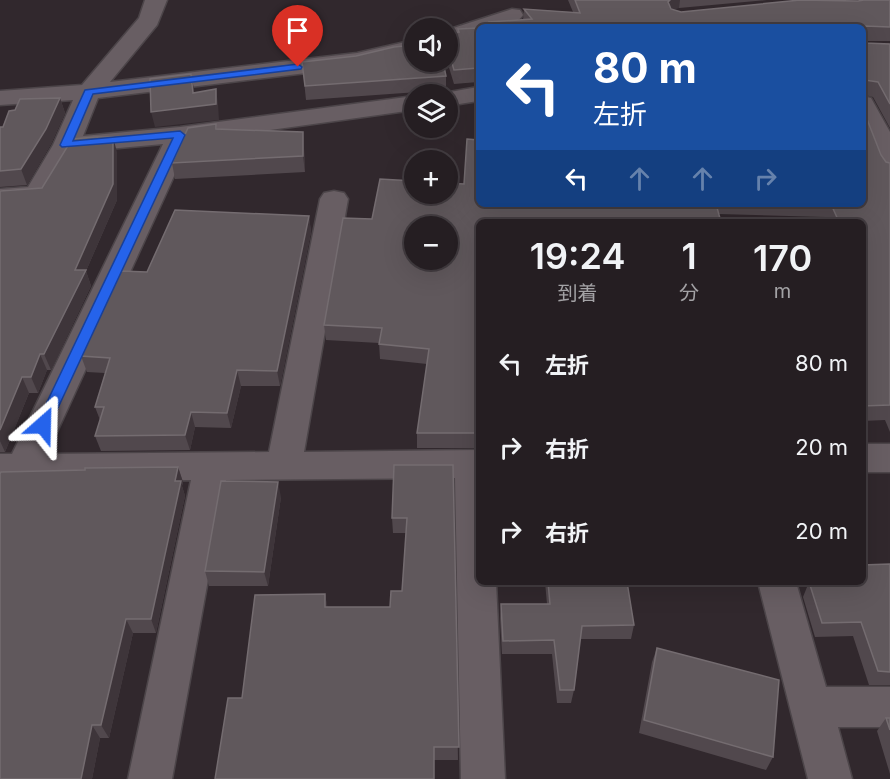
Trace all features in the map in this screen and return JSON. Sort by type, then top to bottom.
[{"type":"street","points":[[0,197],[37,195],[66,145],[89,92],[149,20],[156,0]]},
{"type":"street","points":[[484,24],[512,15]]},
{"type":"street","points":[[458,32],[476,27]]},
{"type":"street","points":[[0,99],[89,92],[357,60],[404,49]]},
{"type":"street","points":[[458,97],[476,94]]},
{"type":"street","points":[[66,145],[180,135],[404,104]]},
{"type":"street","points":[[866,113],[882,153]]},
{"type":"street","points":[[180,135],[12,467],[475,464],[476,503]]},
{"type":"street","points":[[284,465],[334,199]]},
{"type":"street","points":[[866,459],[890,458]]},
{"type":"street","points":[[150,779],[211,467]]},
{"type":"street","points":[[478,585],[483,779]]},
{"type":"street","points":[[778,585],[830,779]]},
{"type":"street","points":[[810,707],[890,707]]},
{"type":"building","points":[[575,0],[670,0],[668,2],[671,9],[681,12],[800,0],[890,0],[890,27],[866,26],[866,24],[489,24],[489,22],[532,19],[524,9],[580,13]]},
{"type":"building","points":[[476,28],[476,68],[458,70],[458,29]]},
{"type":"building","points":[[866,43],[890,44],[890,104],[878,82],[866,80]]},
{"type":"building","points":[[404,46],[404,72],[445,72],[446,76],[305,86],[302,62],[356,56]]},
{"type":"building","points":[[191,74],[193,93],[216,89],[216,104],[151,112],[150,79]]},
{"type":"building","points":[[60,98],[46,129],[21,169],[0,171],[0,127],[3,127],[9,111],[15,110],[20,99]]},
{"type":"building","points":[[866,117],[881,155],[886,162],[890,163],[890,405],[866,406],[866,219],[838,219],[832,207],[866,207]]},
{"type":"building","points":[[216,124],[216,129],[303,132],[303,156],[172,163],[188,128]]},
{"type":"building","points":[[113,137],[113,184],[75,270],[86,270],[44,354],[40,354],[31,377],[22,377],[0,430],[0,191],[42,188],[72,139]]},
{"type":"building","points":[[467,139],[476,140],[476,207],[717,207],[720,219],[476,219],[476,433],[417,433],[429,349],[379,344],[382,328],[324,325],[343,218],[372,219],[380,179],[404,180],[404,204],[458,204],[458,184],[464,184]]},
{"type":"building","points":[[175,210],[309,216],[277,371],[237,370],[227,413],[191,412],[185,435],[95,436],[104,407],[95,407],[110,358],[81,356],[121,271],[147,272]]},
{"type":"building","points":[[394,465],[453,465],[459,747],[434,747],[434,779],[215,779],[228,698],[242,698],[255,595],[325,594],[325,607],[390,607],[391,591],[402,591],[407,518],[392,518]]},
{"type":"building","points":[[178,467],[175,481],[181,481],[151,619],[126,619],[101,725],[92,725],[81,779],[0,779],[1,472]]},
{"type":"building","points":[[221,481],[278,482],[264,572],[205,571]]},
{"type":"building","points":[[890,564],[890,672],[878,671],[861,622],[822,623],[810,585],[866,585],[866,565]]},
{"type":"building","points":[[548,585],[627,585],[634,625],[582,626],[574,690],[560,690],[554,640],[503,641],[501,604],[550,604]]},
{"type":"building","points":[[657,648],[779,680],[773,757],[644,720]]},
{"type":"building","points":[[886,718],[890,718],[890,730]]},
{"type":"route","points":[[43,425],[180,135],[66,145],[89,92],[298,67]]}]
